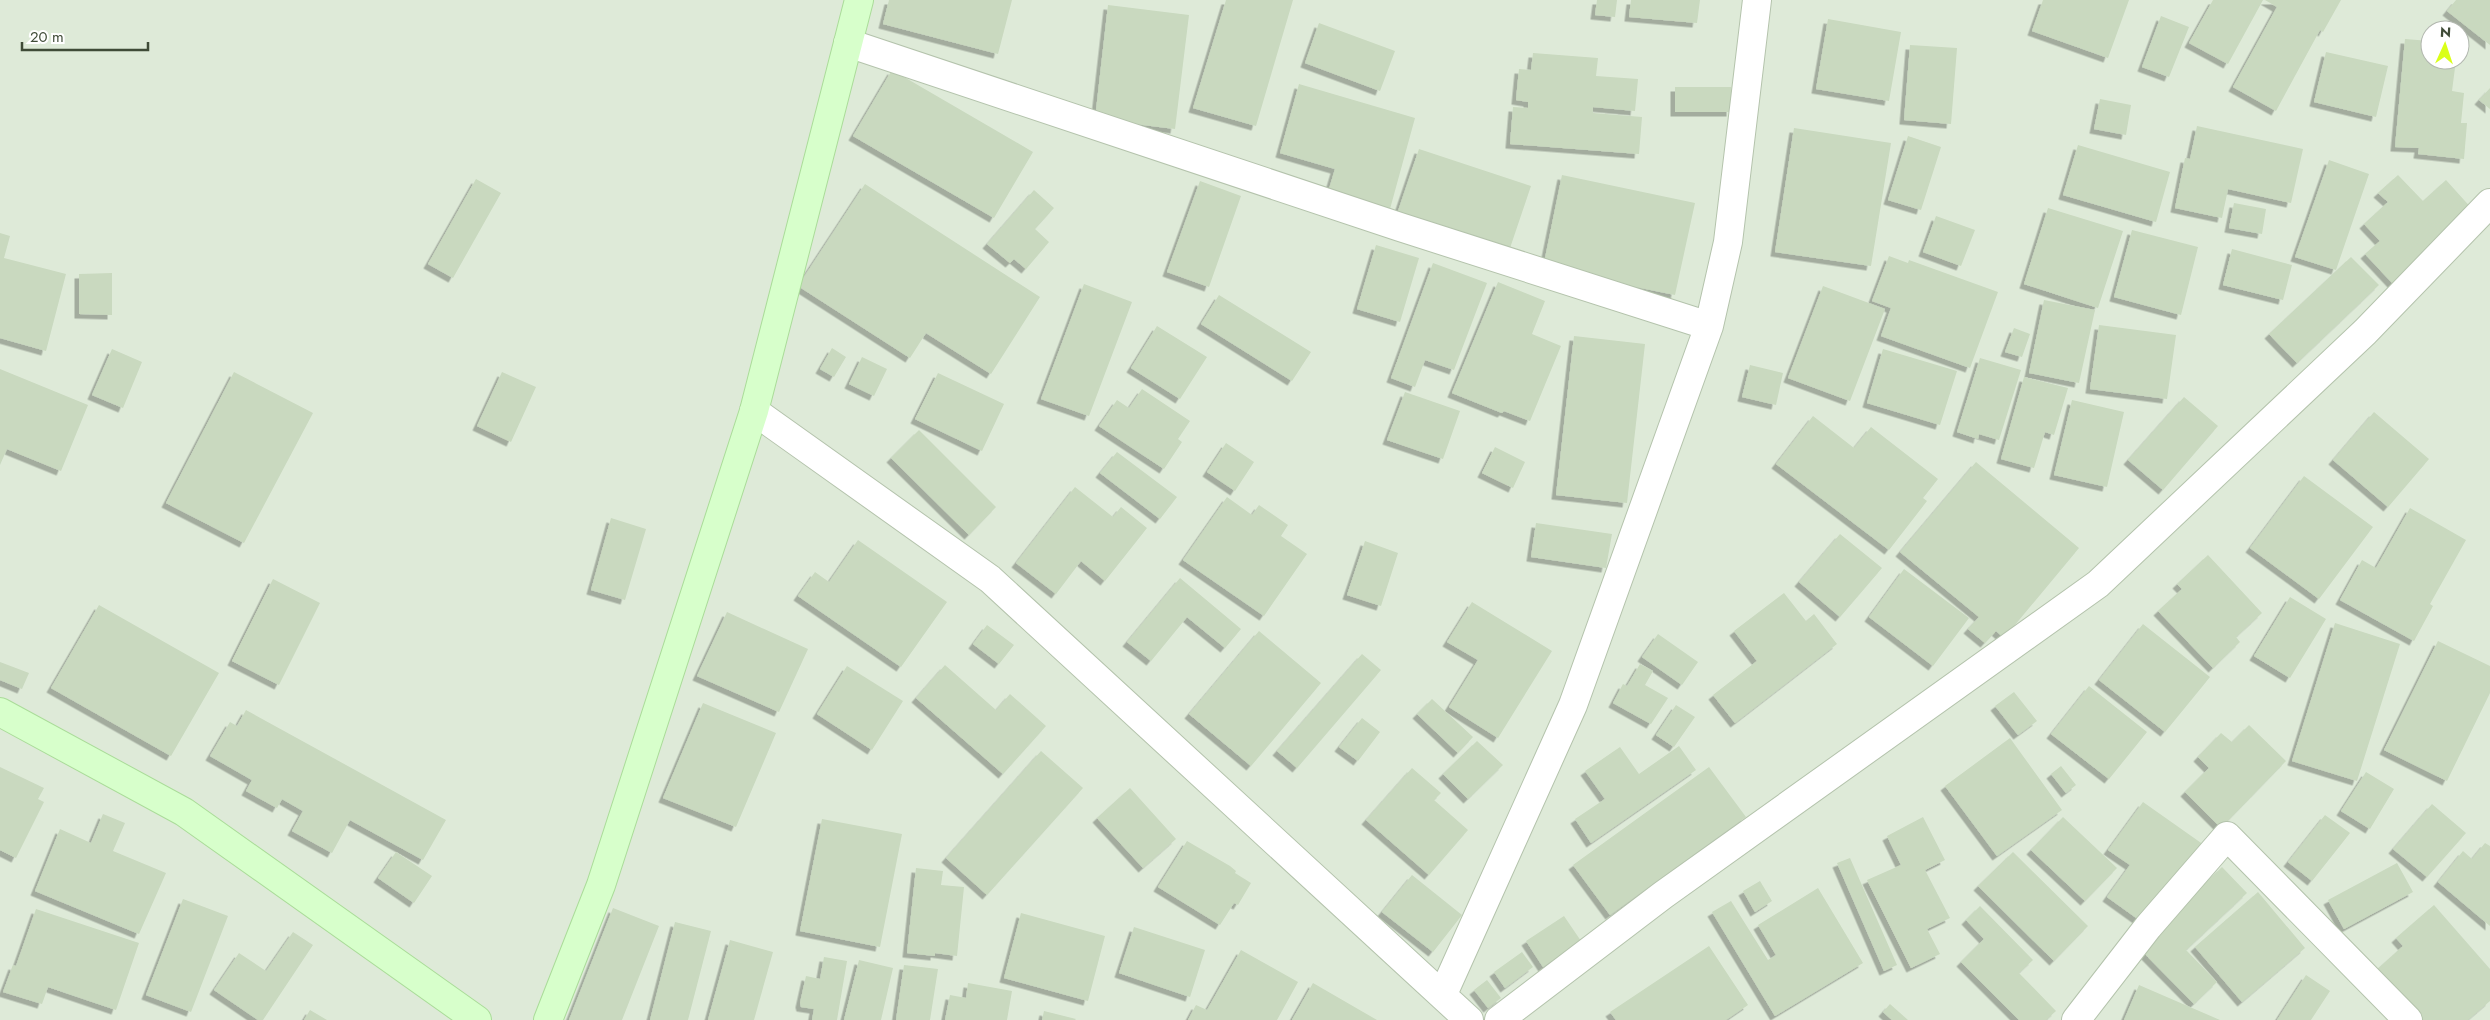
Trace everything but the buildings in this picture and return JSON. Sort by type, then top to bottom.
[{"type":"street","points":[[548,1020],[600,885],[754,412],[859,0]]},
{"type":"street","points":[[1443,994],[1573,705],[1709,326],[1728,242],[1757,0]]},
{"type":"street","points":[[848,43],[1400,227],[1709,326]]},
{"type":"street","points":[[1499,1020],[1663,895],[2098,584],[2365,332],[2490,203]]},
{"type":"street","points":[[754,412],[990,579],[1443,994],[1469,1020]]},
{"type":"street","points":[[0,712],[184,812],[477,1020]]},
{"type":"street","points":[[2076,1020],[2148,927],[2227,836],[2408,1020]]},
{"type":"shaded area","points":[[0,0],[2490,0],[2490,1020],[0,1020]]}]
